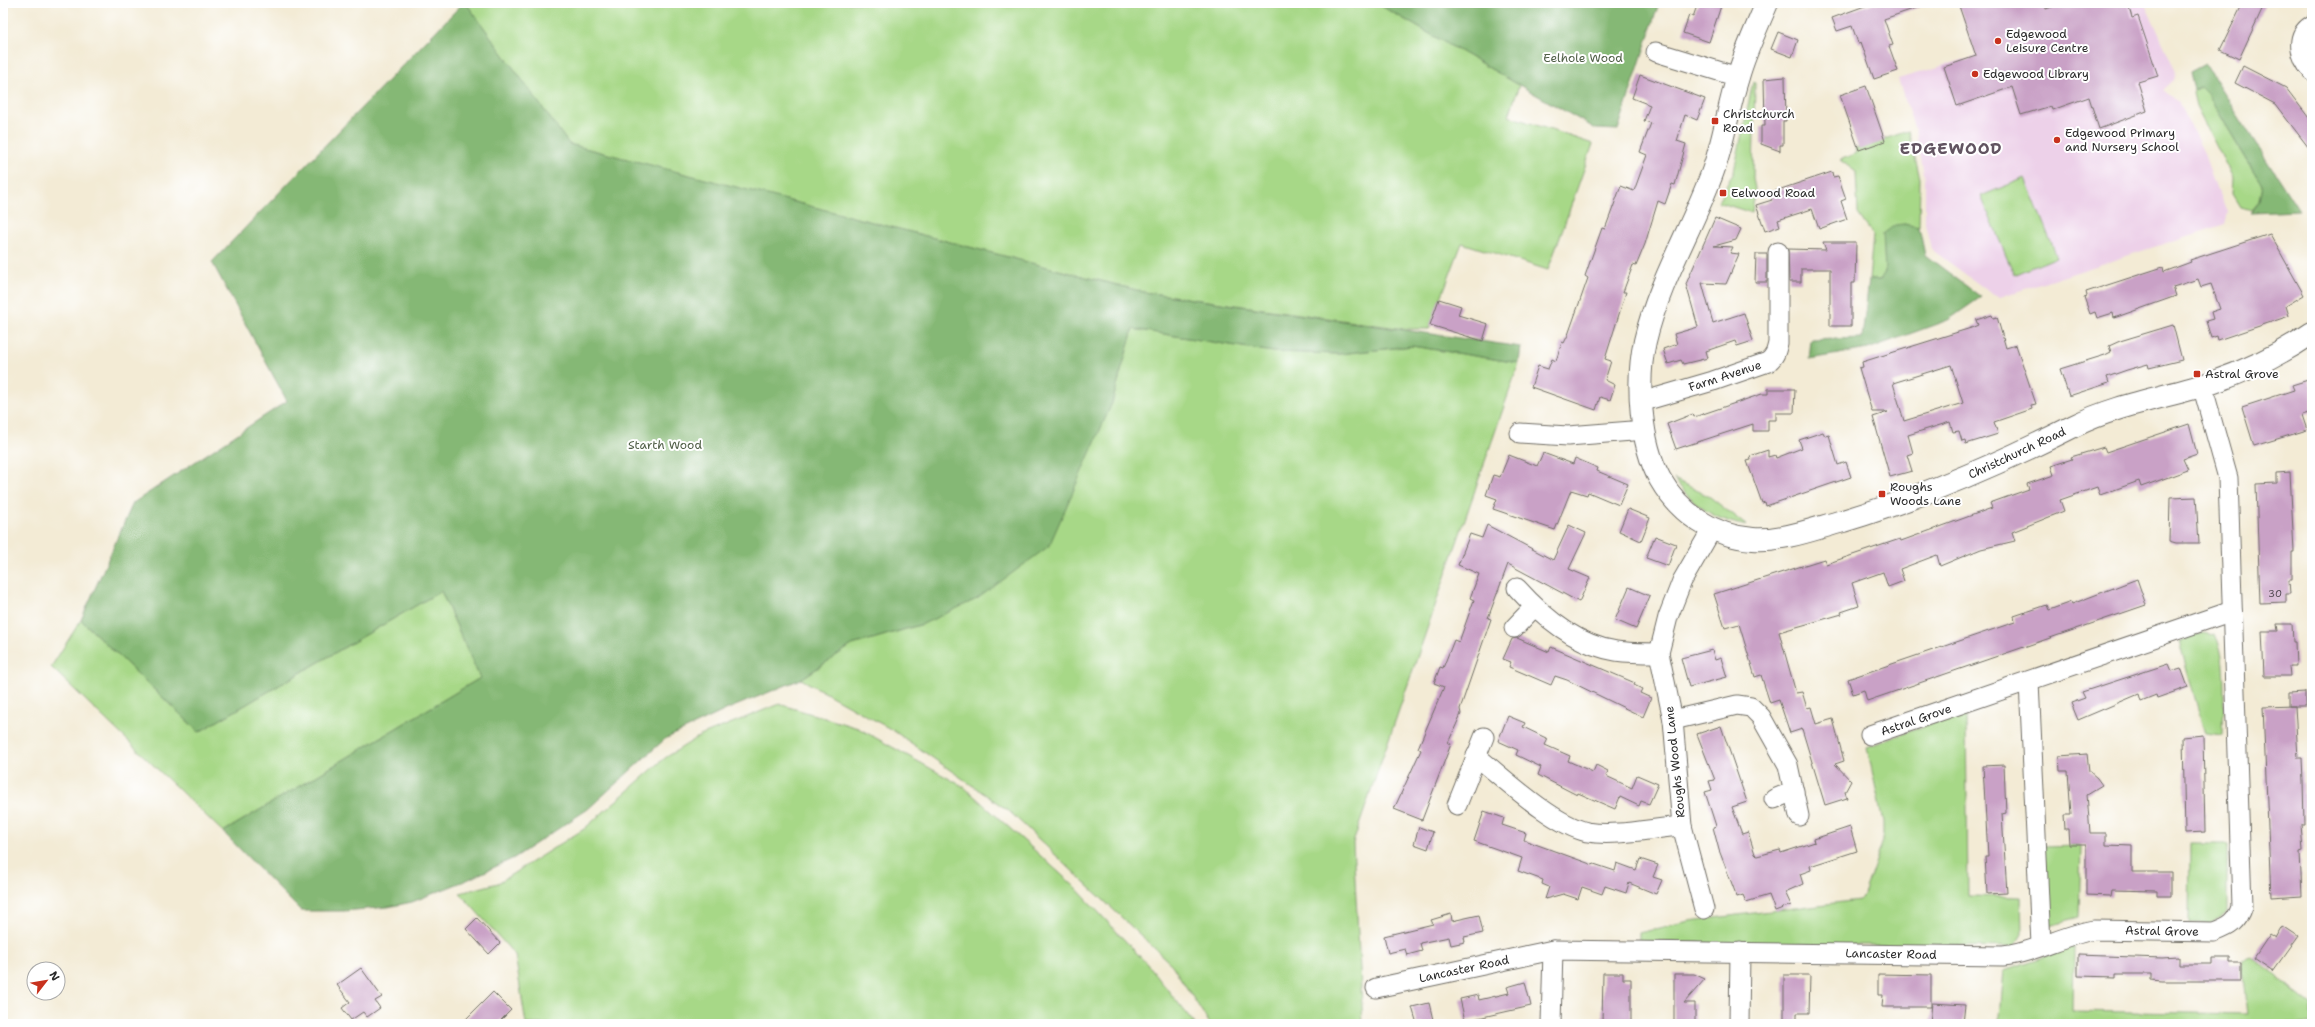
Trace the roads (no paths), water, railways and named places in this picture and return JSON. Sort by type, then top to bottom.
[{"type":"street","name":"Christchurch Road","points":[[1767,3],[1738,77],[1725,134],[1712,174],[1655,307],[1644,344],[1641,402],[1649,453],[1667,491],[1680,506],[1696,520],[1712,529],[1731,536],[1754,539],[1792,536],[1871,512],[1943,486],[1993,466],[2100,416],[2202,385],[2255,366],[2288,349],[2312,333]]},
{"type":"street","points":[[2312,25],[2306,29],[2300,38],[2301,52],[2306,64],[2312,71]]},
{"type":"street","points":[[1656,52],[1738,77]]},
{"type":"street","name":"Farm Avenue","points":[[1641,402],[1713,381],[1768,362],[1773,358],[1778,343],[1778,252]]},
{"type":"street","name":"Astral Grove","points":[[2041,945],[2078,933],[2094,930],[2214,932],[2230,926],[2238,917],[2242,906],[2228,478],[2202,385]]},
{"type":"street","points":[[1520,433],[1568,436],[1645,430]]},
{"type":"street","name":"Roughs Wood Lane","points":[[1704,910],[1682,826],[1673,720],[1659,653],[1668,617],[1682,581],[1712,529]]},
{"type":"street","points":[[1517,588],[1534,607],[1574,636],[1594,645],[1616,651],[1659,653]]},
{"type":"street","points":[[1514,628],[1534,607]]},
{"type":"street","name":"Astral Grove","points":[[1870,735],[2232,611]]},
{"type":"street","points":[[2029,681],[2041,945]]},
{"type":"street","points":[[1673,720],[1737,705],[1750,707],[1761,717],[1788,765],[1799,816]]},
{"type":"street","points":[[1457,805],[1484,737]]},
{"type":"street","points":[[1476,756],[1553,816],[1586,832],[1604,834],[1682,826]]},
{"type":"street","points":[[1774,799],[1794,790]]},
{"type":"street","name":"Lancaster Road","points":[[1376,988],[1553,950],[2003,956],[2015,955],[2041,945]]},
{"type":"street","points":[[1551,1024],[1553,950]]},
{"type":"street","points":[[1739,1024],[1740,952]]},
{"type":"place","name":"Edgewood Leisure Centre","points":[[1998,41]]},
{"type":"place","name":"Edgewood Library","points":[[1975,74]]},
{"type":"place","name":"Christchurch Road","points":[[1715,121]]},
{"type":"place","name":"Edgewood Primary and Nursery School","points":[[2057,140]]},
{"type":"place","name":"Eelwood Road","points":[[1723,193]]},
{"type":"place","name":"Astral Grove","points":[[2197,374]]},
{"type":"place","name":"Roughs Woods Lane","points":[[1882,494]]},
{"type":"district","name":"EDGEWOOD","points":[[1951,148]]},
{"type":"park label","name":"Eelhole Wood","points":[[1583,58]]},
{"type":"park label","name":"Starth Wood","points":[[665,445]]}]
